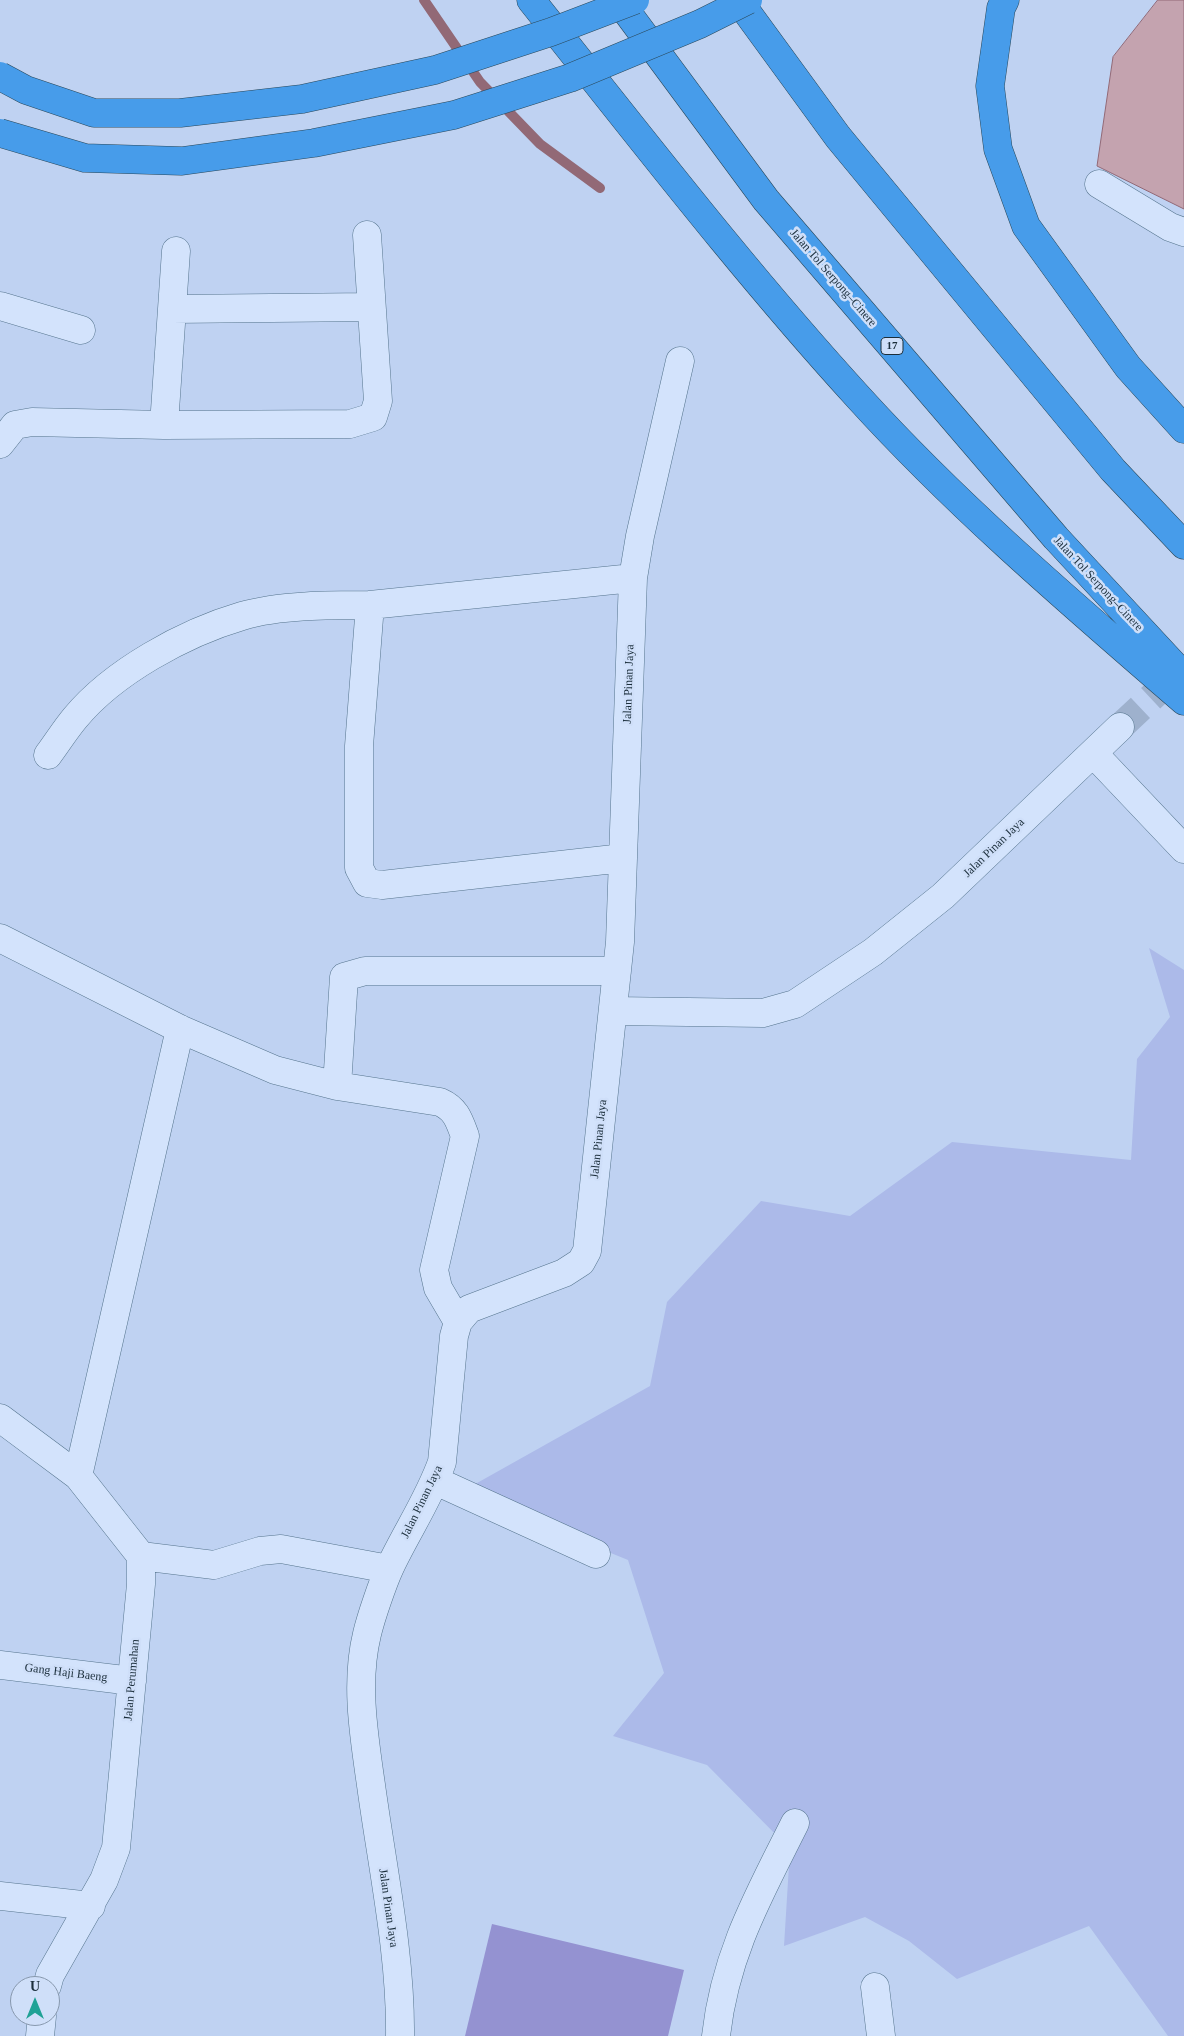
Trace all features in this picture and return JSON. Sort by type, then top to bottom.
[{"type":"highway","points":[[531,0],[740,262],[859,398],[950,492],[1028,567],[1184,701]]},
{"type":"highway","name":"Jalan Tol Serpong–Cinere","points":[[618,0],[766,200],[1056,538],[1184,676]]},
{"type":"highway","points":[[0,76],[26,90],[94,113],[180,113],[302,99],[435,70],[551,32],[635,0]]},
{"type":"highway","points":[[738,0],[844,145],[1113,470],[1184,545]]},
{"type":"highway","points":[[0,133],[86,158],[182,160],[314,143],[454,115],[570,78],[700,24],[748,0]]},
{"type":"highway","points":[[1005,0],[1001,8],[990,86],[998,149],[1026,226],[1128,367],[1184,429]]},
{"type":"street","points":[[1099,184],[1170,227],[1184,232]]},
{"type":"street","points":[[0,444],[15,425],[32,422],[164,425],[350,424],[372,417],[378,401],[367,235]]},
{"type":"street","points":[[164,425],[176,251]]},
{"type":"street","points":[[0,306],[81,330]]},
{"type":"street","points":[[172,309],[372,307]]},
{"type":"street","name":"Jalan Pinan Jaya","points":[[400,2036],[400,2007],[396,1964],[365,1741],[361,1678],[367,1634],[389,1569],[436,1481],[442,1462],[454,1336],[458,1322],[469,1309],[564,1273],[580,1262],[587,1251],[620,942],[633,578],[652,478],[680,361]]},
{"type":"street","points":[[48,755],[75,717],[112,684],[152,656],[195,632],[243,615],[314,605],[370,605],[633,578]]},
{"type":"street","points":[[370,605],[359,746],[359,868],[367,883],[382,885],[623,858]]},
{"type":"street","name":"Jalan Pinan Jaya","points":[[613,1011],[763,1013],[795,1004],[873,952],[943,896],[1120,727]]},
{"type":"street","points":[[1093,753],[1184,850]]},
{"type":"street","points":[[0,938],[180,1029],[275,1070],[337,1086],[440,1102],[451,1107],[458,1116],[464,1136],[434,1270],[438,1288],[458,1322]]},
{"type":"street","points":[[337,1086],[344,977],[365,971],[617,971]]},
{"type":"street","points":[[78,1476],[180,1029]]},
{"type":"street","points":[[0,1418],[78,1476],[141,1556],[214,1565],[260,1551],[281,1549],[389,1569]]},
{"type":"street","points":[[436,1481],[596,1554]]},
{"type":"street","name":"Jalan Perumahan","points":[[50,1976],[63,1950],[91,1906],[104,1880],[116,1848],[141,1584],[141,1556]]},
{"type":"street","name":"Gang Haji Baeng","points":[[0,1665],[132,1681]]},
{"type":"street","points":[[716,2036],[727,1975],[742,1930],[795,1823]]},
{"type":"street","points":[[0,1896],[91,1906]]},
{"type":"street","points":[[875,1986],[881,2036]]},
{"type":"shaded area","points":[[1158,0],[1184,0],[1184,209],[1097,166],[1113,57]]},
{"type":"shaded area","points":[[1149,948],[1184,970],[1184,2036],[1168,2036],[1089,1926],[957,1979],[909,1941],[865,1917],[784,1946],[790,1849],[707,1765],[613,1736],[664,1673],[628,1560],[461,1492],[650,1386],[667,1302],[761,1201],[850,1216],[952,1142],[1131,1160],[1137,1059],[1170,1017]]},
{"type":"shaded area","points":[[492,1924],[684,1970],[668,2036],[465,2036]]},
{"type":"waterway","points":[[424,0],[480,82],[540,144],[600,188]]},
{"type":"tunnel","points":[[1120,727],[1183,668]]}]
